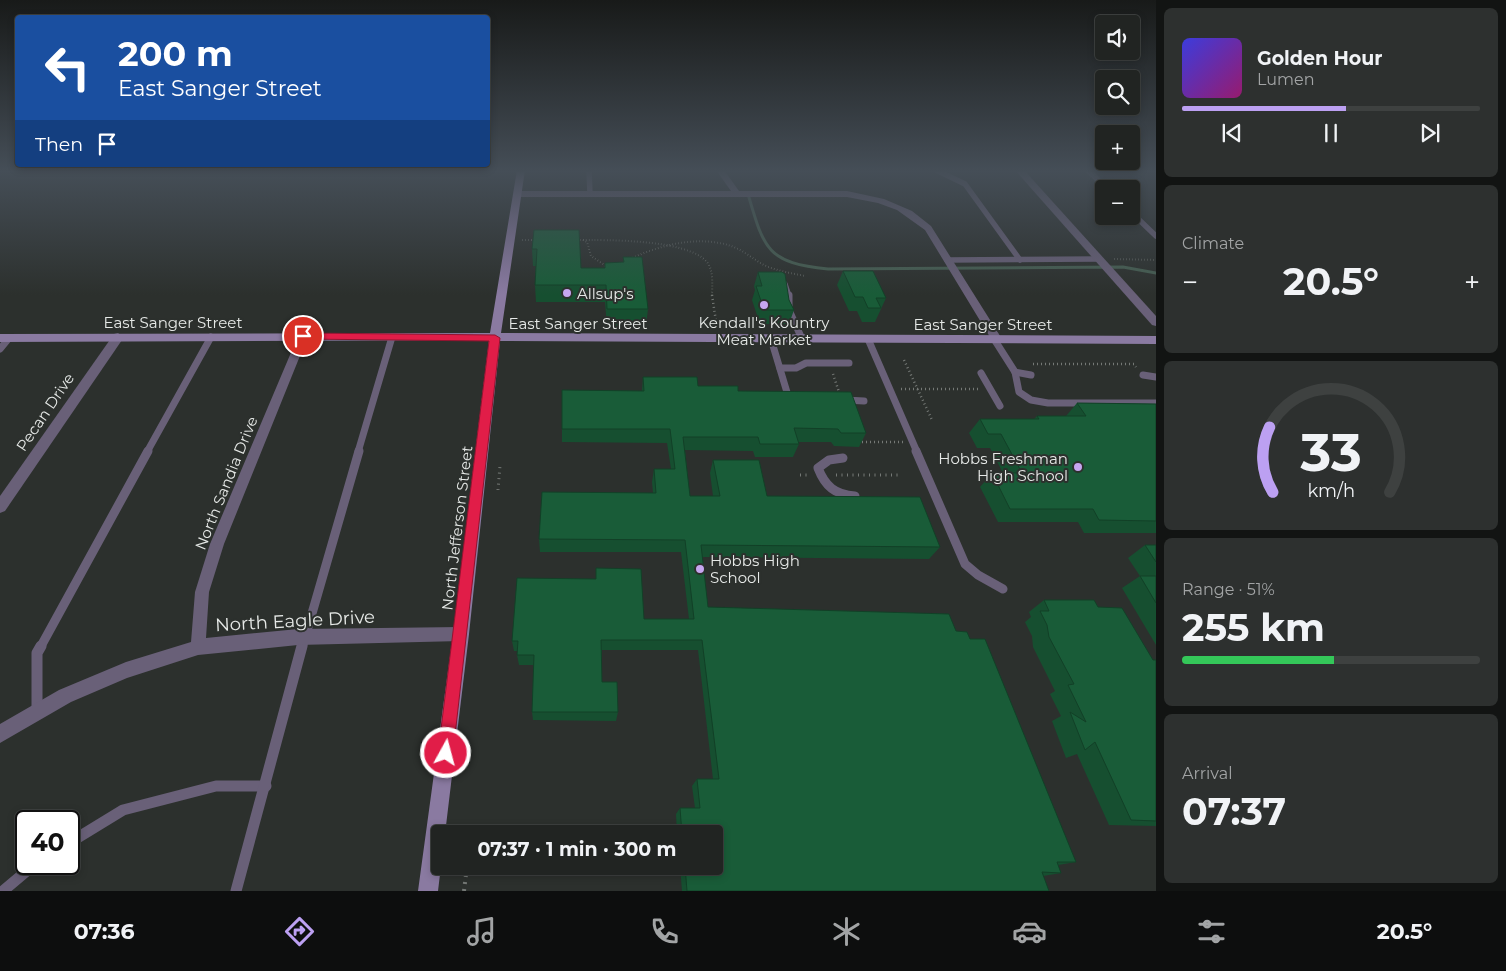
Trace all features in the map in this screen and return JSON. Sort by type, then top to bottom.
[{"type":"main road","name":"North Jefferson Street","points":[[428,891],[461,634],[495,338],[515,212]]},
{"type":"main road","name":"East Sanger Street","points":[[5,338],[303,336],[1156,340]]},
{"type":"street","points":[[906,212],[928,228],[995,339]]},
{"type":"street","points":[[1055,212],[1156,323]]},
{"type":"street","name":"North Sandia Drive","points":[[198,647],[202,592],[217,544],[303,336]]},
{"type":"street","name":"Pecan Drive","points":[[0,507],[118,337]]},
{"type":"street","name":"North Eagle Drive","points":[[0,734],[65,696],[126,670],[198,647],[305,636],[461,634]]},
{"type":"lane","points":[[985,212],[1020,260]]},
{"type":"lane","points":[[1140,221],[1156,236]]},
{"type":"lane","points":[[951,266],[1020,260],[1098,260]]},
{"type":"lane","points":[[778,279],[784,284],[789,294],[789,310],[802,339]]},
{"type":"lane","points":[[37,712],[37,653],[211,336]]},
{"type":"lane","points":[[236,891],[266,786],[305,636],[392,337]]},
{"type":"lane","points":[[0,349],[5,338]]},
{"type":"lane","points":[[771,339],[790,400],[798,400]]},
{"type":"lane","points":[[868,339],[965,564],[978,575],[1003,589]]},
{"type":"lane","points":[[995,339],[1016,372],[1019,392],[1031,400],[1048,403],[1156,403]]},
{"type":"lane","points":[[780,368],[796,368],[806,363],[849,363]]},
{"type":"lane","points":[[1016,372],[1032,375]]},
{"type":"lane","points":[[981,373],[1000,406]]},
{"type":"lane","points":[[1141,373],[1156,377]]},
{"type":"lane","points":[[838,400],[864,401]]},
{"type":"lane","points":[[843,458],[832,458],[822,462],[818,468],[823,481],[836,493],[855,496]]},
{"type":"lane","points":[[80,836],[123,810],[216,786],[266,786]]},
{"type":"lane","points":[[3,891],[22,875]]},
{"type":"path","points":[[510,240],[544,240]]},
{"type":"path","points":[[573,240],[613,240],[669,246],[692,251],[702,256],[708,264],[712,276],[712,306],[720,338]]},
{"type":"path","points":[[582,240],[587,242],[591,256],[599,263],[608,267]]},
{"type":"path","points":[[625,261],[644,252],[669,246],[709,242],[728,245],[777,271],[805,276]]},
{"type":"path","points":[[1098,260],[1156,260]]},
{"type":"path","points":[[904,360],[932,420]]},
{"type":"path","points":[[1029,364],[1134,364],[1141,373]]},
{"type":"path","points":[[830,368],[838,400]]},
{"type":"path","points":[[889,389],[990,389]]},
{"type":"path","points":[[857,442],[907,442]]},
{"type":"path","points":[[498,490],[500,466]]},
{"type":"path","points":[[800,474],[902,475]]},
{"type":"path","points":[[464,891],[466,875]]},
{"type":"building","points":[[534,230],[579,230],[581,268],[605,268],[605,263],[624,262],[623,257],[642,257],[648,309],[607,309],[606,285],[535,285],[537,249],[532,249]]},
{"type":"building","points":[[843,271],[873,271],[886,298],[876,298],[881,308],[868,308],[863,297],[855,297]]},
{"type":"building","points":[[758,272],[782,272],[785,274],[789,300],[794,310],[764,310],[756,286],[762,286]]},
{"type":"building","name":"Hobbs High School","points":[[643,377],[697,377],[698,386],[738,386],[738,391],[851,392],[866,433],[841,433],[838,429],[794,428],[799,444],[760,444],[758,437],[683,437],[690,496],[720,496],[713,460],[759,460],[767,496],[920,497],[940,547],[701,545],[708,607],[949,614],[956,631],[967,632],[970,639],[985,639],[1076,862],[1057,862],[1061,873],[1042,872],[1049,891],[687,891],[686,875],[723,875],[723,825],[681,825],[680,808],[700,808],[697,779],[719,779],[702,640],[601,640],[602,682],[617,682],[618,712],[532,712],[534,655],[517,655],[518,641],[512,641],[517,578],[596,579],[596,568],[641,569],[644,619],[694,619],[685,540],[539,539],[542,492],[656,493],[654,469],[675,469],[670,429],[562,429],[562,390],[644,391]]},
{"type":"building","name":"Hobbs Freshman High School","points":[[1077,403],[1156,404],[1156,521],[1099,520],[1093,509],[1010,509],[992,473],[1022,473],[1001,434],[988,434],[980,419],[1039,419],[1037,416],[1086,416]]},
{"type":"building","points":[[1145,545],[1156,545],[1156,562]]},
{"type":"building","points":[[1140,576],[1156,576],[1156,603]]},
{"type":"building","points":[[1044,600],[1094,600],[1098,607],[1122,608],[1153,660],[1156,660],[1156,821],[1131,820],[1095,742],[1085,750],[1070,712],[1086,722],[1068,685],[1074,684],[1049,637],[1047,625],[1040,611],[1049,611]]},
{"type":"waterway","points":[[754,212],[764,240],[771,250],[780,257],[808,266],[828,269],[1123,267],[1156,273]]},
{"type":"place","name":"Allsup's","points":[[567,293]]},
{"type":"place","name":"Kendall's Kountry Meat Market","points":[[764,305]]},
{"type":"place","name":"Hobbs Freshman High School","points":[[1078,467]]},
{"type":"place","name":"Hobbs High School","points":[[700,569]]},
{"type":"route","points":[[303,336],[495,338],[446,753]]}]
